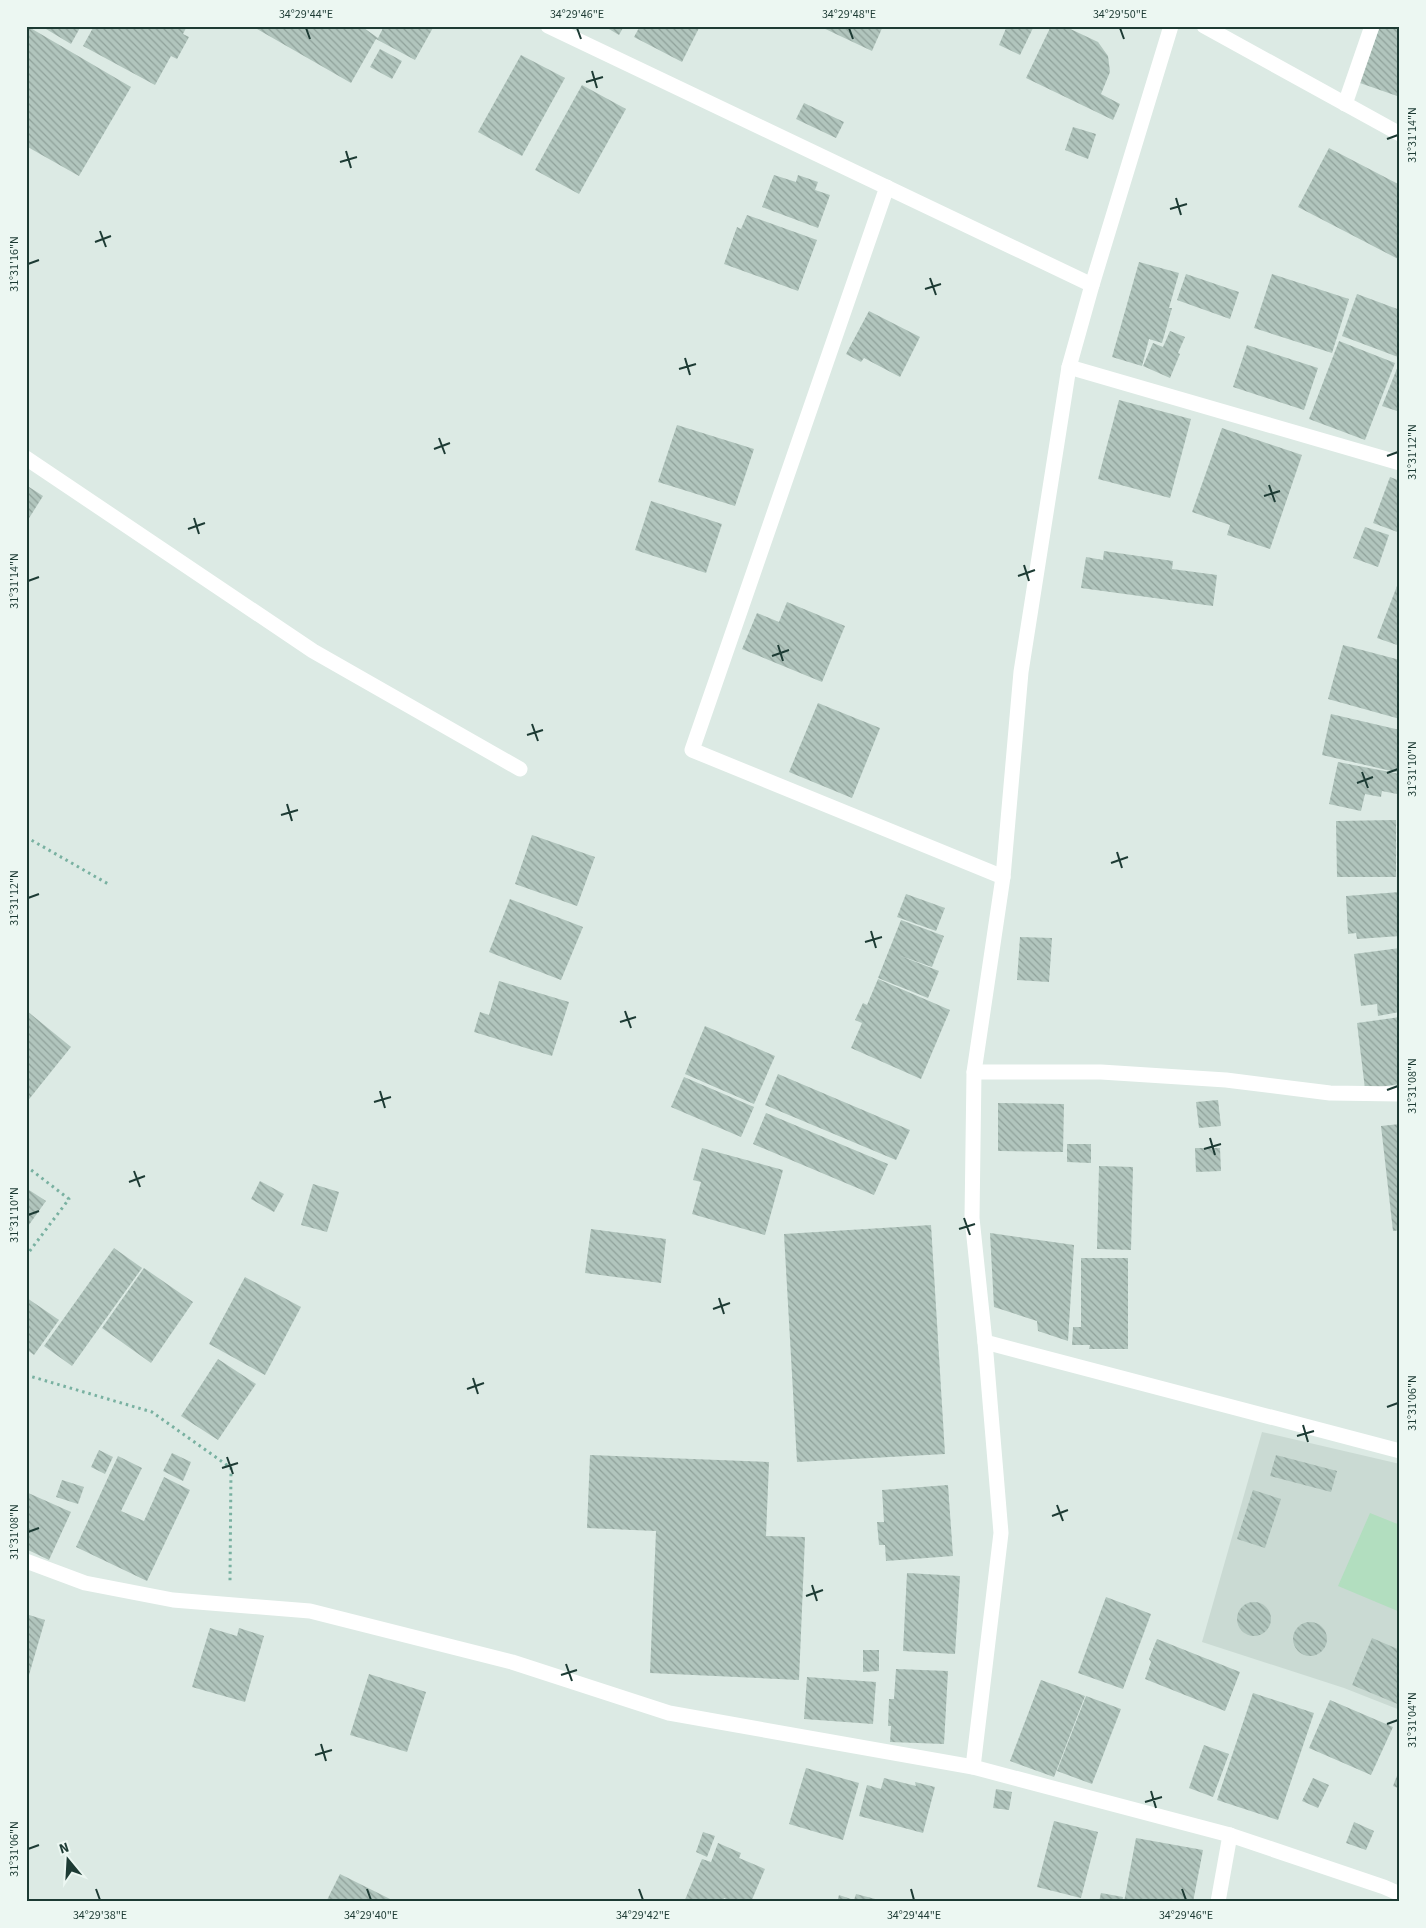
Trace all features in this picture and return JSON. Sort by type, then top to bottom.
[{"type":"street","points":[[548,26],[1092,285]]},
{"type":"street","points":[[973,1768],[1002,1533],[972,1218],[974,1072],[1003,877],[1022,672],[1069,367],[1171,26]]},
{"type":"street","points":[[1204,26],[1400,134]]},
{"type":"street","points":[[1345,104],[1372,26]]},
{"type":"street","points":[[887,188],[692,750],[1003,877]]},
{"type":"street","points":[[1069,367],[1400,463]]},
{"type":"street","points":[[26,458],[313,651],[520,769]]},
{"type":"street","points":[[974,1072],[1101,1072],[1226,1080],[1330,1093],[1400,1094]]},
{"type":"street","points":[[985,1342],[1400,1451]]},
{"type":"street","points":[[26,1561],[85,1583],[173,1600],[310,1611],[512,1662],[669,1714],[973,1768],[1230,1835],[1400,1894]]},
{"type":"street","points":[[1218,1902],[1230,1835]]},
{"type":"path","points":[[26,837],[110,885]]},
{"type":"path","points":[[26,1166],[69,1199],[26,1256]]},
{"type":"path","points":[[26,1375],[152,1412],[231,1468],[230,1604]]},
{"type":"shaded area","points":[[1262,1432],[1400,1464],[1400,1710],[1344,1688],[1202,1642]]},
{"type":"green space","points":[[1370,1513],[1400,1525],[1400,1612],[1338,1586]]},
{"type":"building","points":[[27,26],[131,87],[79,176],[26,146]]},
{"type":"building","points":[[41,26],[81,26],[71,44]]},
{"type":"building","points":[[94,26],[187,26],[183,34],[189,37],[177,59],[171,56],[155,85],[83,46]]},
{"type":"building","points":[[252,26],[361,26],[378,38],[384,26],[434,26],[415,60],[376,39],[351,83]]},
{"type":"building","points":[[604,26],[624,26],[619,35]]},
{"type":"building","points":[[640,26],[700,26],[682,62],[634,37]]},
{"type":"building","points":[[819,26],[883,26],[872,51]]},
{"type":"building","points":[[1007,26],[1034,26],[1020,55],[999,45]]},
{"type":"building","points":[[1051,26],[1064,26],[1098,42],[1108,56],[1110,72],[1101,94],[1120,104],[1113,120],[1026,78]]},
{"type":"building","points":[[1380,26],[1400,26],[1400,97],[1360,83]]},
{"type":"building","points":[[380,49],[402,61],[392,79],[370,67]]},
{"type":"building","points":[[521,55],[565,78],[522,156],[478,132]]},
{"type":"building","points":[[582,85],[626,109],[579,194],[535,170]]},
{"type":"building","points":[[804,103],[844,122],[836,138],[796,119]]},
{"type":"building","points":[[1073,127],[1096,134],[1088,159],[1065,150]]},
{"type":"building","points":[[1329,148],[1400,185],[1400,260],[1298,207]]},
{"type":"building","points":[[774,175],[796,182],[798,175],[818,182],[815,190],[830,195],[818,228],[762,207]]},
{"type":"building","points":[[747,215],[817,240],[798,291],[724,264],[737,227],[741,229]]},
{"type":"building","points":[[1139,262],[1179,273],[1162,343],[1149,339],[1142,366],[1112,357]]},
{"type":"building","points":[[1186,274],[1239,292],[1230,319],[1177,300]]},
{"type":"building","points":[[1272,274],[1349,299],[1332,353],[1254,328]]},
{"type":"building","points":[[1357,294],[1400,310],[1400,351],[1398,357],[1342,336]]},
{"type":"building","points":[[869,311],[920,337],[900,377],[864,358],[861,362],[846,354]]},
{"type":"building","points":[[1170,331],[1185,337],[1170,378],[1143,366],[1153,343],[1163,347]]},
{"type":"building","points":[[1339,341],[1395,363],[1365,440],[1309,419]]},
{"type":"building","points":[[1247,345],[1318,368],[1304,410],[1233,387]]},
{"type":"building","points":[[1400,361],[1400,412],[1382,406]]},
{"type":"building","points":[[1119,400],[1191,419],[1170,498],[1098,479]]},
{"type":"building","points":[[677,425],[754,449],[735,506],[658,482]]},
{"type":"building","points":[[1222,428],[1302,455],[1270,549],[1227,535],[1230,525],[1192,512]]},
{"type":"building","points":[[1390,477],[1400,481],[1400,533],[1373,523]]},
{"type":"building","points":[[26,485],[43,496],[26,523]]},
{"type":"building","points":[[651,501],[722,524],[706,573],[635,550]]},
{"type":"building","points":[[1365,527],[1389,535],[1378,567],[1353,558]]},
{"type":"building","points":[[1104,551],[1173,561],[1172,569],[1217,575],[1213,606],[1081,588],[1086,557],[1103,560]]},
{"type":"building","points":[[1397,586],[1400,587],[1400,646],[1377,638]]},
{"type":"building","points":[[787,602],[845,626],[822,682],[742,649],[757,613],[779,622]]},
{"type":"building","points":[[1343,645],[1400,660],[1400,719],[1328,699]]},
{"type":"building","points":[[818,703],[880,728],[852,798],[789,772]]},
{"type":"building","points":[[1331,714],[1400,730],[1400,773],[1322,755]]},
{"type":"building","points":[[1338,762],[1400,774],[1397,794],[1382,791],[1381,797],[1365,794],[1361,811],[1329,804]]},
{"type":"building","points":[[1396,820],[1396,877],[1337,877],[1336,821]]},
{"type":"building","points":[[532,835],[595,857],[577,906],[515,884]]},
{"type":"building","points":[[1400,892],[1400,936],[1357,939],[1356,933],[1348,934],[1346,896]]},
{"type":"building","points":[[906,894],[945,908],[936,931],[897,917]]},
{"type":"building","points":[[510,899],[583,927],[561,980],[489,952]]},
{"type":"building","points":[[901,920],[944,936],[932,967],[898,955],[939,971],[928,998],[878,978]]},
{"type":"building","points":[[1020,937],[1052,938],[1049,982],[1017,980]]},
{"type":"building","points":[[1400,948],[1399,1012],[1378,1016],[1377,1004],[1361,1006],[1354,954]]},
{"type":"building","points":[[878,979],[950,1010],[921,1079],[851,1048],[862,1023],[855,1020],[863,1003],[867,1005]]},
{"type":"building","points":[[499,981],[569,1002],[552,1056],[474,1032],[480,1012],[489,1015]]},
{"type":"building","points":[[27,1011],[71,1047],[26,1103],[26,1013]]},
{"type":"building","points":[[1400,1017],[1400,1084],[1365,1089],[1357,1023]]},
{"type":"building","points":[[705,1026],[775,1056],[754,1104],[685,1074]]},
{"type":"building","points":[[778,1074],[910,1130],[896,1160],[765,1105]]},
{"type":"building","points":[[684,1077],[754,1107],[741,1137],[671,1107]]},
{"type":"building","points":[[1218,1100],[1221,1126],[1199,1128],[1196,1102]]},
{"type":"building","points":[[998,1103],[1064,1104],[1063,1152],[998,1151]]},
{"type":"building","points":[[766,1113],[888,1164],[874,1195],[753,1144]]},
{"type":"building","points":[[1400,1124],[1400,1230],[1393,1231],[1381,1126]]},
{"type":"building","points":[[1067,1144],[1091,1144],[1091,1163],[1067,1162]]},
{"type":"building","points":[[702,1148],[783,1170],[765,1235],[692,1214],[701,1182],[693,1180]]},
{"type":"building","points":[[1195,1148],[1220,1148],[1221,1171],[1196,1172]]},
{"type":"building","points":[[1099,1166],[1133,1167],[1131,1250],[1097,1249]]},
{"type":"building","points":[[260,1181],[284,1194],[274,1212],[251,1199]]},
{"type":"building","points":[[313,1184],[339,1192],[327,1232],[301,1225]]},
{"type":"building","points":[[26,1188],[46,1201],[26,1229]]},
{"type":"building","points":[[931,1225],[945,1454],[797,1462],[784,1234]]},
{"type":"building","points":[[591,1229],[666,1239],[661,1283],[585,1273]]},
{"type":"building","points":[[990,1233],[1074,1245],[1068,1341],[1038,1331],[1037,1321],[994,1307]]},
{"type":"building","points":[[114,1248],[142,1268],[72,1366],[44,1346]]},
{"type":"building","points":[[1081,1258],[1128,1258],[1128,1349],[1089,1349],[1090,1345],[1072,1345],[1073,1327],[1081,1327]]},
{"type":"building","points":[[144,1268],[193,1302],[151,1363],[102,1328]]},
{"type":"building","points":[[245,1277],[301,1307],[265,1375],[209,1344]]},
{"type":"building","points":[[27,1298],[59,1320],[34,1355],[26,1349]]},
{"type":"building","points":[[218,1359],[256,1384],[218,1440],[181,1416]]},
{"type":"building","points":[[99,1450],[113,1457],[105,1474],[91,1467]]},
{"type":"building","points":[[172,1453],[191,1462],[183,1481],[163,1471]]},
{"type":"building","points":[[590,1455],[769,1462],[766,1536],[805,1537],[799,1680],[650,1673],[656,1531],[587,1528]]},
{"type":"building","points":[[1276,1455],[1337,1471],[1331,1492],[1270,1476]]},
{"type":"building","points":[[118,1456],[142,1468],[121,1511],[144,1521],[164,1477],[190,1490],[147,1581],[76,1547]]},
{"type":"building","points":[[62,1480],[84,1487],[78,1504],[56,1497]]},
{"type":"building","points":[[948,1485],[953,1556],[886,1561],[885,1545],[879,1545],[877,1522],[884,1522],[882,1490]]},
{"type":"building","points":[[1253,1490],[1281,1499],[1265,1548],[1237,1539]]},
{"type":"building","points":[[26,1492],[71,1512],[49,1560],[26,1549],[26,1523],[28,1519],[26,1519]]},
{"type":"building","points":[[907,1573],[960,1576],[955,1654],[903,1651]]},
{"type":"building","points":[[1106,1597],[1151,1614],[1123,1689],[1078,1673]]},
{"type":"building","points":[[1254,1602],[1261,1603],[1266,1607],[1270,1612],[1270,1626],[1266,1631],[1261,1635],[1254,1636],[1247,1635],[1242,1631],[1238,1626],[1237,1619],[1238,1612],[1242,1607],[1247,1603]]},
{"type":"building","points":[[26,1614],[45,1620],[29,1675],[26,1674]]},
{"type":"building","points":[[1310,1622],[1317,1623],[1322,1627],[1326,1632],[1326,1646],[1322,1651],[1317,1655],[1310,1656],[1303,1655],[1298,1651],[1294,1646],[1293,1639],[1294,1632],[1298,1627],[1303,1623]]},
{"type":"building","points":[[210,1628],[237,1636],[239,1628],[264,1636],[245,1702],[192,1687]]},
{"type":"building","points":[[1372,1638],[1400,1650],[1400,1705],[1352,1685]]},
{"type":"building","points":[[1157,1639],[1240,1672],[1225,1711],[1145,1679],[1151,1662],[1149,1659]]},
{"type":"building","points":[[863,1650],[879,1650],[879,1671],[863,1672]]},
{"type":"building","points":[[896,1669],[948,1671],[944,1744],[890,1742],[891,1726],[888,1726],[889,1699],[894,1699]]},
{"type":"building","points":[[369,1674],[426,1692],[407,1752],[350,1735]]},
{"type":"building","points":[[807,1677],[876,1682],[873,1724],[804,1719]]},
{"type":"building","points":[[1041,1680],[1085,1696],[1054,1777],[1010,1761]]},
{"type":"building","points":[[1253,1693],[1314,1713],[1278,1820],[1217,1800]]},
{"type":"building","points":[[1086,1696],[1121,1709],[1092,1784],[1057,1771]]},
{"type":"building","points":[[1330,1700],[1393,1727],[1371,1775],[1309,1748]]},
{"type":"building","points":[[1204,1745],[1229,1754],[1213,1797],[1189,1788]]},
{"type":"building","points":[[806,1768],[859,1783],[843,1840],[789,1824]]},
{"type":"building","points":[[1400,1768],[1400,1789],[1393,1786]]},
{"type":"building","points":[[884,1778],[916,1786],[915,1782],[935,1787],[923,1833],[859,1816],[867,1785],[881,1789]]},
{"type":"building","points":[[1313,1778],[1329,1785],[1318,1808],[1302,1801]]},
{"type":"building","points":[[996,1789],[1012,1792],[1009,1810],[993,1808]]},
{"type":"building","points":[[1054,1821],[1098,1832],[1081,1898],[1037,1887]]},
{"type":"building","points":[[1354,1822],[1374,1831],[1366,1850],[1346,1843]]},
{"type":"building","points":[[703,1832],[715,1836],[707,1857],[696,1852]]},
{"type":"building","points":[[1136,1838],[1203,1850],[1193,1902],[1124,1902]]},
{"type":"building","points":[[718,1843],[741,1853],[739,1858],[765,1869],[751,1902],[733,1902],[724,1898],[722,1902],[684,1902],[702,1859],[711,1862]]},
{"type":"building","points":[[340,1874],[396,1902],[326,1902]]},
{"type":"building","points":[[1101,1893],[1123,1897],[1122,1902],[1099,1902]]},
{"type":"building","points":[[856,1894],[883,1902],[837,1902],[839,1895],[854,1900]]}]
